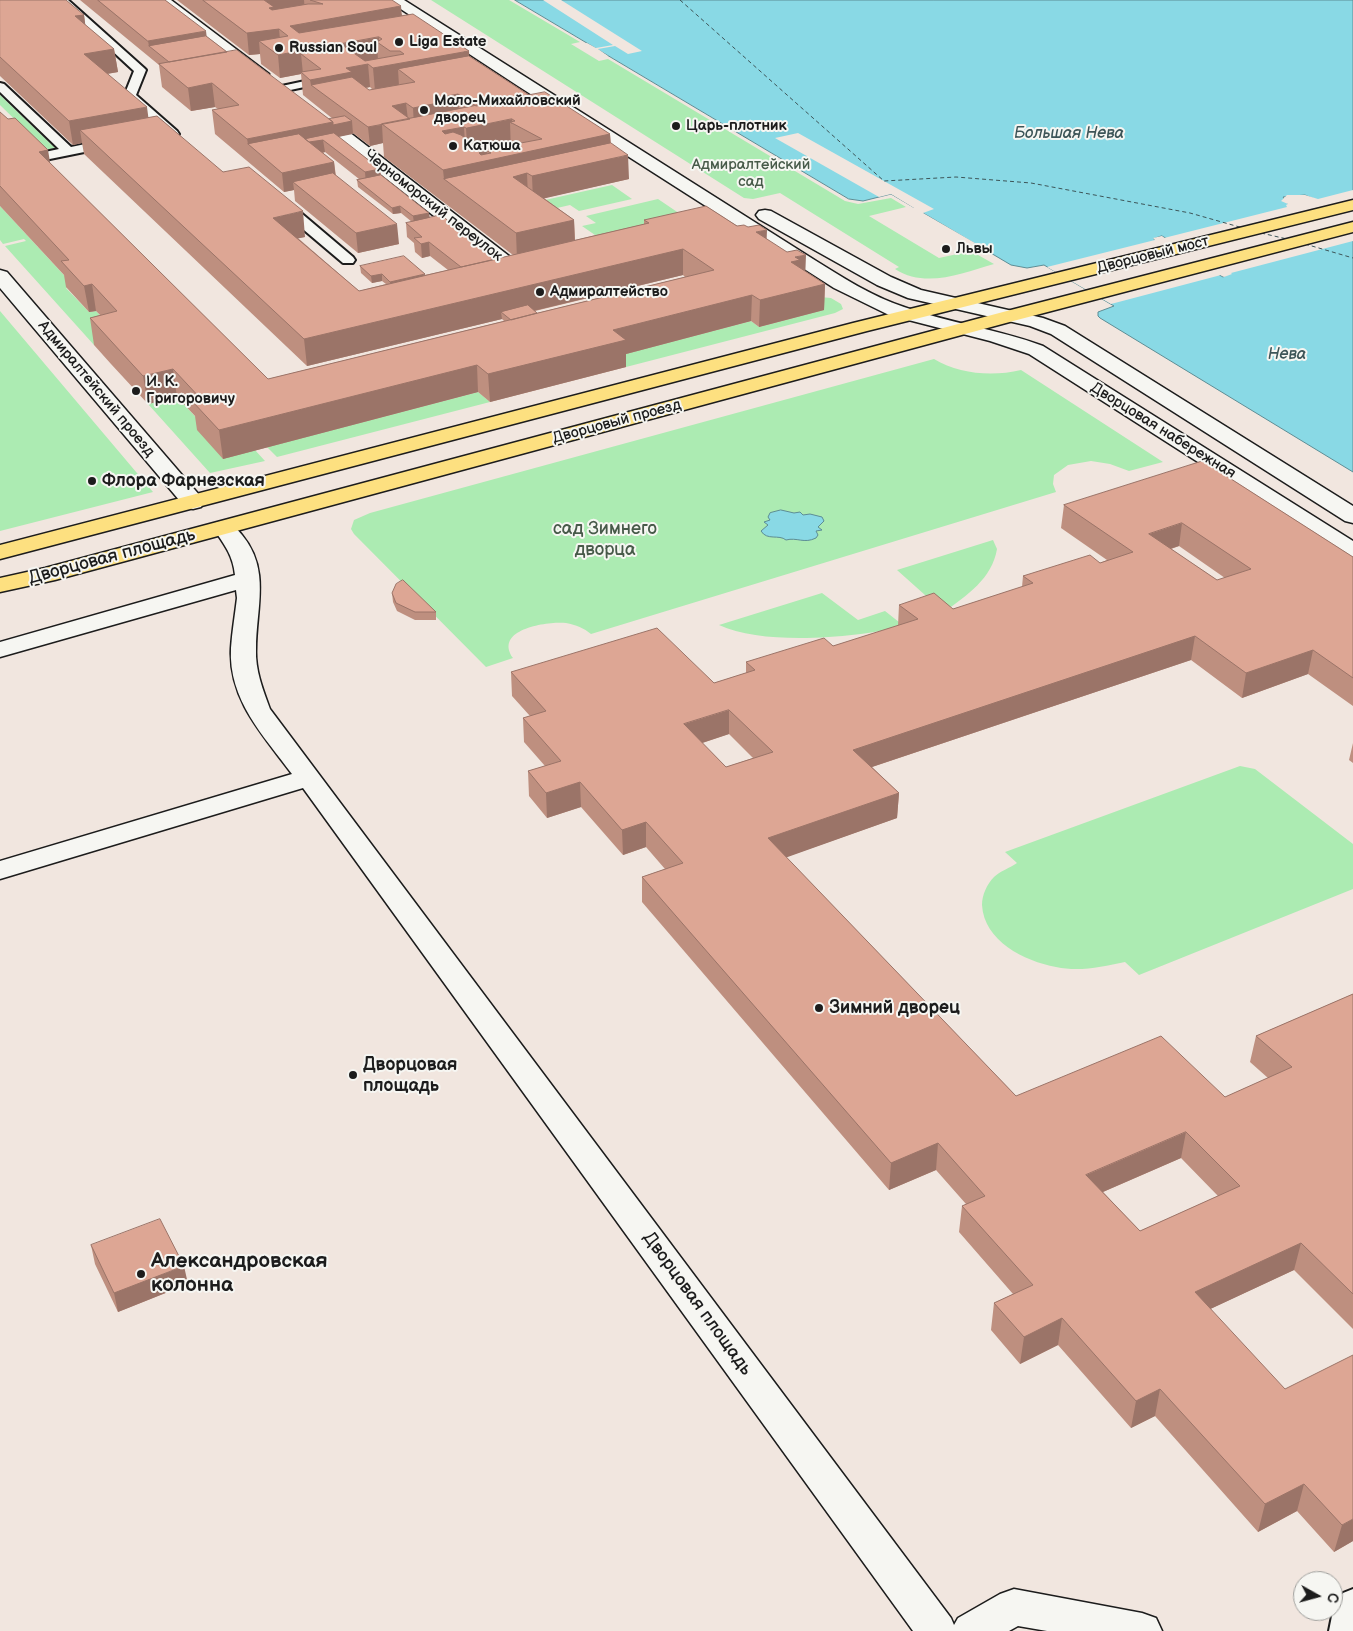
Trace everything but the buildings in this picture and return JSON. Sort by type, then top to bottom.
[{"type":"main road","name":"Дворцовая набережная","points":[[394,0],[850,290],[879,304],[909,315],[966,328],[1036,350],[1353,551]]},
{"type":"main road","name":"Дворцовая набережная","points":[[416,0],[713,186],[884,281],[915,294],[1010,316],[1058,330],[1353,516]]},
{"type":"main road","points":[[171,3],[215,35],[270,86],[297,101]]},
{"type":"main road","points":[[416,31],[436,27]]},
{"type":"main road","points":[[245,62],[262,59]]},
{"type":"main road","points":[[547,117],[570,113]]},
{"type":"main road","name":"Черноморский переулок","points":[[336,132],[375,153],[515,270],[530,266]]},
{"type":"main road","name":"Дворцовый мост","points":[[953,304],[1353,205]]},
{"type":"main road","name":"Дворцовый мост","points":[[1010,316],[1353,227]]},
{"type":"main road","name":"Адмиралтейский проезд","points":[[0,276],[193,502]]},
{"type":"main road","name":"Дворцовый проезд","points":[[193,502],[953,304]]},
{"type":"main road","name":"Дворцовый проезд","points":[[224,528],[1010,316]]},
{"type":"main road","name":"Дворцовая площадь","points":[[0,552],[193,502]]},
{"type":"main road","name":"Дворцовая площадь","points":[[0,586],[224,528],[237,544],[245,560],[249,598],[243,650],[246,678],[257,710],[309,778],[936,1631]]},
{"type":"main road","points":[[0,650],[248,579]]},
{"type":"main road","points":[[0,870],[309,778]]},
{"type":"main road","points":[[972,1631],[1014,1607],[1142,1631]]},
{"type":"lane","points":[[62,0],[140,70],[130,96],[184,143]]},
{"type":"lane","points":[[270,86],[304,84]]},
{"type":"lane","points":[[0,86],[68,151]]},
{"type":"lane","points":[[151,135],[170,131]]},
{"type":"lane","points":[[31,144],[39,157],[123,140]]},
{"type":"lane","points":[[276,199],[348,260]]},
{"type":"lane","points":[[719,222],[737,218]]},
{"type":"lane","points":[[1344,1631],[1348,1611],[1353,1602]]},
{"type":"green space","name":"Адмиралтейский сад","points":[[431,0],[509,0],[580,42],[571,44],[599,61],[608,59],[845,201],[858,204],[891,198],[906,207],[869,216],[939,258],[971,251],[994,264],[957,275],[932,279],[907,275],[895,269],[899,267],[780,193],[753,199],[744,198]]},
{"type":"green space","points":[[0,95],[55,148],[46,150],[0,105]]},
{"type":"green space","points":[[612,185],[632,199],[579,211],[570,205],[557,208],[545,200]]},
{"type":"green space","points":[[658,199],[695,224],[608,244],[582,226],[596,223],[586,216]]},
{"type":"green space","points":[[0,206],[74,286],[66,288],[89,312],[96,311],[121,338],[94,345],[5,246],[26,241],[24,239],[3,244],[0,240]]},
{"type":"green space","points":[[820,297],[831,298],[841,304],[843,309],[835,313],[626,367],[613,357],[751,321],[759,327],[823,310]]},
{"type":"green space","points":[[0,311],[153,492],[0,531]]},
{"type":"green space","name":"сад Зимнего дворца","points":[[934,359],[954,368],[976,373],[987,374],[1021,370],[1163,462],[1129,471],[1110,464],[1091,461],[1068,465],[1054,475],[1053,484],[1056,492],[591,634],[580,627],[566,623],[547,624],[525,629],[510,640],[509,648],[513,658],[486,667],[351,529],[354,520],[370,513]]},
{"type":"green space","points":[[478,392],[490,402],[277,457],[267,447]]},
{"type":"green space","points":[[177,397],[206,428],[223,458],[255,450],[265,461],[210,473],[148,404]]},
{"type":"green space","points":[[993,540],[997,549],[990,569],[984,578],[970,593],[944,612],[897,570]]},
{"type":"green space","points":[[822,593],[858,620],[885,611],[904,626],[861,634],[785,638],[738,632],[719,625]]},
{"type":"green space","points":[[1240,766],[1255,769],[1353,844],[1353,889],[1139,975],[1125,962],[1082,969],[1065,968],[1031,960],[1008,947],[990,929],[984,918],[982,905],[985,890],[996,875],[1017,863],[1005,852]]},
{"type":"water","name":"Большая Нева","points":[[515,0],[1353,0],[1353,216],[1305,195],[1283,197],[1289,205],[1287,206],[1353,239],[1353,472],[1100,318],[1098,312],[1114,306],[1044,265],[1027,268],[1011,265],[891,194],[863,201],[849,199]],"holes":[[[1162,236],[1230,273],[1223,277],[1154,239]]]},
{"type":"water","points":[[781,510],[822,517],[824,521],[818,527],[822,530],[816,531],[818,535],[812,540],[786,540],[780,537],[766,536],[761,531],[768,525],[764,522],[770,520],[768,517],[770,513]]},
{"type":"pier","points":[[543,0],[561,0],[642,51],[628,54],[615,46],[598,49],[608,56],[604,56],[583,44],[587,43],[596,48],[613,45]]},
{"type":"pier","points":[[798,133],[934,209],[923,213],[975,243],[971,244],[911,209],[914,208],[891,194],[879,197],[775,138]]},
{"type":"pier","points":[[1353,190],[1353,218],[1316,201],[1297,197],[1285,198],[1291,205],[1353,236],[1353,241],[1231,273],[1224,277],[1221,275],[1111,304],[1047,267],[1155,240],[1153,238],[1162,236],[1164,238],[1287,207],[1286,205],[1288,204],[1281,201],[1287,195],[1305,195],[1318,199]]},
{"type":"ferry route","points":[[680,0],[884,181],[956,177],[1031,183],[1190,213],[1243,228]]},
{"type":"ferry route","points":[[1261,233],[1287,239]]},
{"type":"ferry route","points":[[1305,244],[1353,258]]},
{"type":"place","name":"Liga Estate","points":[[399,42]]},
{"type":"place","name":"Russian Soul","points":[[279,48]]},
{"type":"place","name":"Мало-Михайловский дворец","points":[[424,110]]},
{"type":"place","name":"Царь-плотник","points":[[676,126]]},
{"type":"place","name":"Катюша","points":[[453,146]]},
{"type":"place","name":"Львы","points":[[946,249]]},
{"type":"place","name":"Адмиралтейство","points":[[540,292]]},
{"type":"place","name":"И. К. Григоровичу","points":[[136,391]]},
{"type":"place","name":"Флора Фарнезская","points":[[92,481]]},
{"type":"place","name":"Зимний дворец","points":[[819,1008]]},
{"type":"place","name":"Дворцовая площадь","points":[[353,1075]]},
{"type":"place","name":"Александровская колонна","points":[[141,1274]]},
{"type":"water label","name":"Нева","points":[[1287,355]]}]
